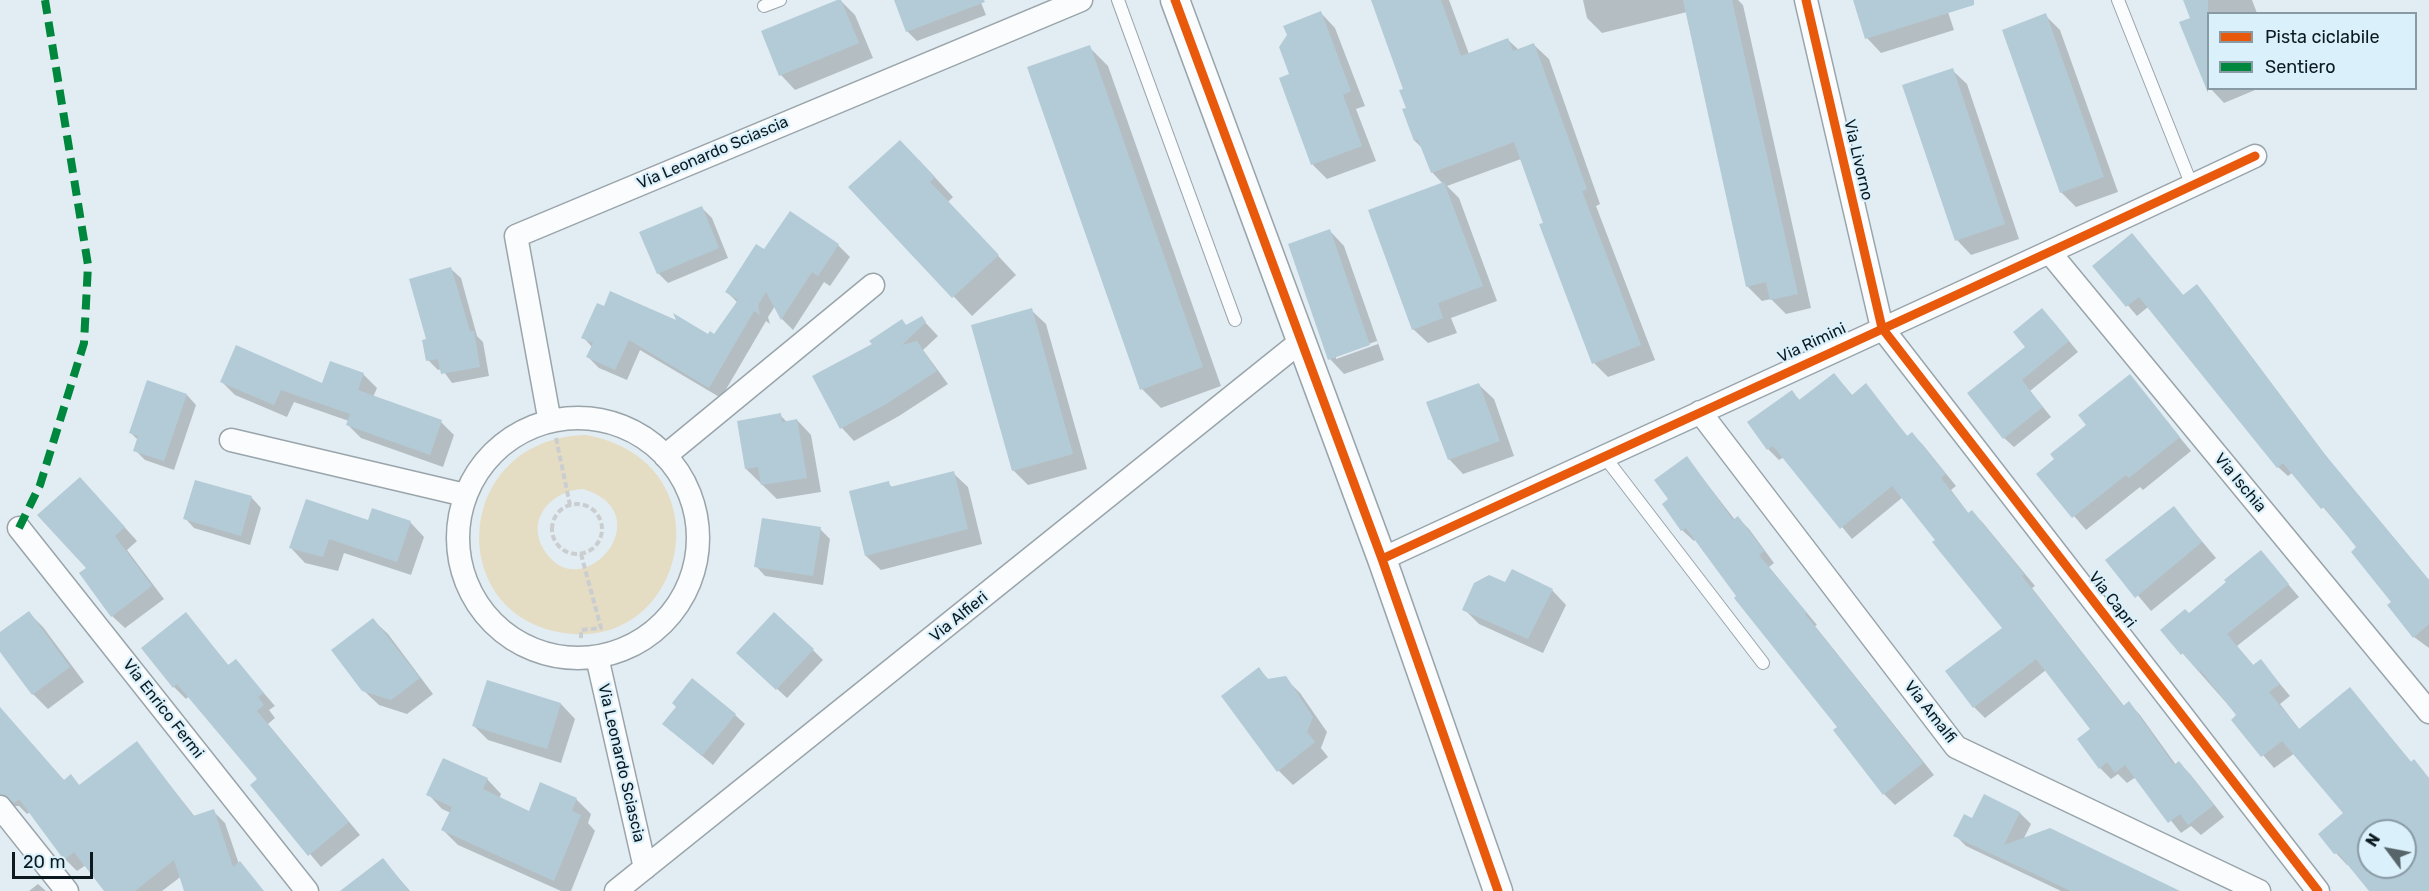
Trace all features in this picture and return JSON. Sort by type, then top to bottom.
[{"type":"street","name":"Via Leonardo Sciascia","points":[[541,421],[516,236],[1081,0]]},
{"type":"street","points":[[1175,0],[1382,559],[1498,891]]},
{"type":"street","name":"Via Livorno","points":[[1806,0],[1882,328]]},
{"type":"street","name":"Via Rimini","points":[[1382,559],[1882,328],[2051,254],[2255,156]]},
{"type":"street","name":"Via Ischia","points":[[2051,254],[2429,712]]},
{"type":"street","points":[[665,456],[873,285]]},
{"type":"street","name":"Via Capri","points":[[1882,328],[2318,891]]},
{"type":"street","name":"Via Alfieri","points":[[616,891],[1300,342]]},
{"type":"street","name":"Via Amalfi","points":[[1700,412],[1956,747],[2259,891]]},
{"type":"street","points":[[575,417],[615,422],[650,441],[665,456],[678,470],[695,506],[699,546],[689,585],[667,619],[636,644],[590,657],[561,658],[527,647],[497,627],[474,599],[460,566],[458,530],[465,495],[482,465],[506,441],[541,421],[575,417]]},
{"type":"street","points":[[231,440],[465,495]]},
{"type":"street","name":"Via Enrico Fermi","points":[[19,528],[307,891]]},
{"type":"street","name":"Via Leonardo Sciascia","points":[[590,657],[645,868]]},
{"type":"street","points":[[0,807],[67,891]]},
{"type":"lane","points":[[764,6],[780,0]]},
{"type":"lane","points":[[1118,0],[1235,320]]},
{"type":"lane","points":[[2118,0],[2192,186]]},
{"type":"lane","points":[[1604,456],[1763,663]]},
{"type":"path","points":[[541,421],[538,439],[555,434],[570,505]]},
{"type":"path","points":[[570,505],[588,507],[600,520],[601,537],[596,545],[581,554],[564,551],[553,539],[552,522],[563,508],[570,505]]},
{"type":"path","points":[[581,554],[601,628],[581,630],[590,657]]},
{"type":"shaded area","points":[[586,435],[631,452],[660,480],[675,514],[675,551],[663,586],[640,614],[606,631],[564,633],[525,619],[498,595],[483,563],[480,528],[489,494],[509,465],[542,444]],"holes":[[[583,489],[606,501],[616,518],[616,536],[607,552],[593,564],[576,569],[558,565],[543,548],[539,537],[538,526],[546,507],[562,494]]]},
{"type":"building","points":[[841,0],[859,43],[779,76],[761,31]]},
{"type":"building","points":[[894,0],[984,0],[985,2],[906,32]]},
{"type":"building","points":[[1371,0],[1441,0],[1461,56],[1508,38],[1513,51],[1534,43],[1587,189],[1582,191],[1641,345],[1592,364],[1539,224],[1543,223],[1514,142],[1431,173],[1418,140],[1414,141],[1402,109],[1406,108],[1399,90],[1403,89]]},
{"type":"building","points":[[1683,0],[1732,0],[1798,294],[1770,300],[1766,282],[1746,287]]},
{"type":"building","points":[[1853,0],[1974,0],[1974,5],[1865,39]]},
{"type":"building","points":[[2183,0],[2208,0],[2208,93],[2179,22],[2190,18]]},
{"type":"building","points":[[1321,11],[1351,91],[1343,95],[1362,146],[1311,165],[1279,78],[1289,74],[1279,47],[1287,35],[1283,26]]},
{"type":"building","points":[[2046,13],[2104,177],[2060,193],[2002,30]]},
{"type":"building","points":[[1090,45],[1203,367],[1140,390],[1027,67]]},
{"type":"building","points":[[1953,68],[2005,224],[1955,241],[1902,85]]},
{"type":"building","points":[[900,140],[935,177],[930,182],[999,255],[952,298],[848,187]]},
{"type":"building","points":[[1444,182],[1483,286],[1438,303],[1443,318],[1412,330],[1368,210]]},
{"type":"building","points":[[702,206],[719,248],[657,274],[639,232]]},
{"type":"building","points":[[790,211],[839,244],[818,276],[812,272],[781,320],[766,292],[758,305],[760,315],[754,311],[709,388],[629,340],[615,370],[586,357],[593,343],[581,338],[597,303],[604,306],[610,291],[676,320],[673,313],[708,334],[710,331],[714,334],[738,300],[725,292],[756,244],[764,249]]},
{"type":"building","points":[[1330,229],[1370,345],[1328,360],[1288,244]]},
{"type":"building","points":[[2132,233],[2183,295],[2197,284],[2323,452],[2429,580],[2429,624],[2413,638],[2387,605],[2391,602],[2351,552],[2356,547],[2324,507],[2321,509],[2283,463],[2277,468],[2139,297],[2126,307],[2092,266]]},
{"type":"building","points":[[451,267],[470,331],[474,331],[480,367],[441,374],[438,359],[426,361],[422,340],[426,339],[409,279]]},
{"type":"building","points":[[1032,308],[1073,454],[1012,471],[971,325]]},
{"type":"building","points":[[2042,308],[2069,341],[2022,380],[2043,407],[2003,439],[1967,393],[2025,347],[2013,332]]},
{"type":"building","points":[[922,316],[926,322],[902,345],[917,341],[937,371],[886,404],[840,429],[812,376],[872,344],[869,341],[902,319],[906,325]]},
{"type":"building","points":[[236,345],[322,383],[330,361],[364,373],[358,390],[442,420],[430,455],[346,425],[350,414],[281,390],[274,405],[220,382]]},
{"type":"building","points":[[1834,373],[1852,395],[1866,383],[1907,436],[1912,432],[1946,474],[1941,478],[1968,513],[1972,510],[2024,574],[2022,576],[2123,706],[2129,701],[2174,765],[2179,761],[2214,805],[2188,825],[2180,814],[2168,823],[2125,765],[2115,773],[2107,762],[2099,769],[2077,739],[2090,729],[2036,659],[1973,708],[1945,671],[2002,628],[1932,542],[1935,540],[1892,486],[1840,529],[1773,446],[1767,450],[1747,422],[1792,390],[1799,400]]},
{"type":"building","points":[[2130,374],[2180,437],[2129,478],[2126,475],[2072,518],[2036,474],[2054,459],[2050,454],[2086,425],[2078,415]]},
{"type":"building","points":[[147,380],[187,394],[164,461],[133,451],[138,436],[129,433]]},
{"type":"building","points":[[1479,383],[1500,441],[1448,460],[1426,402]]},
{"type":"building","points":[[781,413],[782,422],[797,419],[807,478],[761,485],[758,467],[745,469],[737,421]]},
{"type":"building","points":[[1687,456],[1733,520],[1738,516],[1764,551],[1759,555],[1923,763],[1883,795],[1833,730],[1837,727],[1734,598],[1736,596],[1686,528],[1681,531],[1662,504],[1668,499],[1654,480]]},
{"type":"building","points":[[954,471],[968,529],[865,556],[849,491],[889,481],[890,487]]},
{"type":"building","points":[[80,477],[125,527],[115,536],[152,586],[111,617],[79,573],[86,568],[37,515]]},
{"type":"building","points":[[195,480],[252,496],[241,536],[183,519]]},
{"type":"building","points":[[306,499],[368,520],[372,508],[411,521],[397,562],[329,539],[323,557],[289,548]]},
{"type":"building","points":[[2174,506],[2202,542],[2135,598],[2105,560]]},
{"type":"building","points":[[762,518],[821,527],[813,576],[754,567]]},
{"type":"building","points":[[2261,550],[2289,584],[2227,634],[2253,665],[2261,659],[2280,684],[2269,692],[2299,729],[2350,687],[2411,762],[2414,759],[2429,778],[2429,891],[2369,891],[2359,879],[2417,879],[2417,819],[2357,819],[2357,876],[2338,853],[2334,854],[2318,834],[2343,813],[2282,741],[2261,757],[2231,720],[2236,715],[2201,671],[2199,672],[2183,653],[2181,655],[2160,630],[2185,609],[2189,613],[2226,582],[2224,580]]},
{"type":"building","points":[[1512,569],[1553,589],[1528,639],[1462,610],[1474,583],[1489,575],[1505,582]]},
{"type":"building","points":[[29,611],[70,667],[32,695],[0,652],[0,632]]},
{"type":"building","points":[[186,612],[228,665],[236,659],[264,693],[258,697],[264,705],[257,711],[349,822],[308,856],[250,785],[257,779],[177,684],[173,688],[141,648]]},
{"type":"building","points":[[774,612],[814,649],[776,690],[736,653]]},
{"type":"building","points":[[373,618],[420,678],[391,700],[362,691],[331,650]]},
{"type":"building","points":[[1259,667],[1267,679],[1286,676],[1313,717],[1307,732],[1315,742],[1277,772],[1221,696]]},
{"type":"building","points":[[692,678],[736,714],[702,756],[662,724],[676,707],[672,703]]},
{"type":"building","points":[[487,680],[561,703],[547,749],[472,726]]},
{"type":"building","points":[[0,707],[64,780],[71,774],[79,785],[137,741],[193,816],[214,809],[233,867],[240,861],[264,891],[184,891],[174,860],[135,891],[104,891],[74,852],[64,860],[19,799],[14,803],[5,795],[0,794]]},
{"type":"building","points":[[443,758],[488,778],[483,789],[529,811],[540,782],[577,798],[572,811],[581,815],[554,881],[441,830],[452,807],[426,795]]},
{"type":"building","points":[[1984,794],[2020,812],[2004,845],[2050,828],[2180,891],[2071,891],[1953,836],[1964,814],[1972,818]]},
{"type":"building","points":[[383,858],[409,891],[340,891]]},
{"type":"marked path","points":[[19,528],[40,485],[84,343],[88,265],[45,0]]},
{"type":"cycle path","points":[[1175,0],[1382,559],[1498,891]]},
{"type":"cycle path","points":[[1806,0],[1882,328],[2318,891]]},
{"type":"cycle path","points":[[1382,559],[2255,156]]}]
